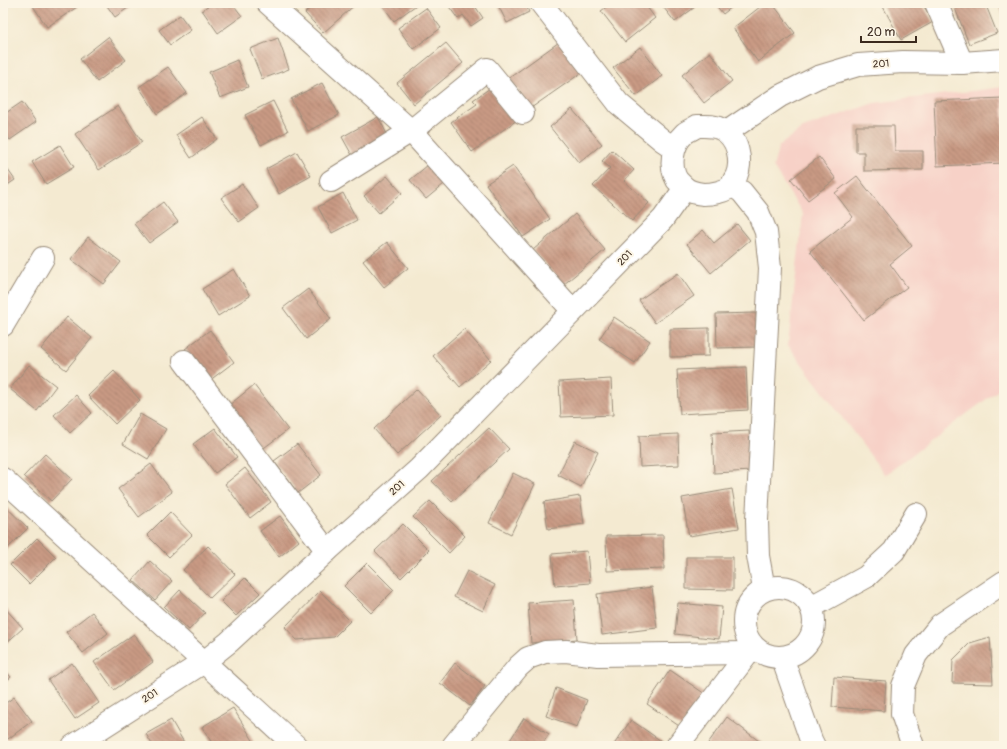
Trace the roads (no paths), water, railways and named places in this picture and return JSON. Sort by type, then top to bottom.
[{"type":"street","points":[[268,3],[411,131],[573,311]]},
{"type":"street","points":[[541,3],[619,104],[662,140],[674,148]]},
{"type":"street","points":[[936,3],[962,63]]},
{"type":"street","name":"201","points":[[729,134],[734,127],[780,96],[818,77],[858,65],[903,62],[962,63],[1004,60]]},
{"type":"street","points":[[331,181],[411,131],[487,69],[523,113]]},
{"type":"street","points":[[697,126],[710,126],[720,128],[729,134],[736,146],[740,160],[732,185],[723,190],[709,194],[696,194],[685,188],[677,179],[672,166],[674,148],[684,134],[697,126]]},
{"type":"street","points":[[732,185],[742,192],[758,212],[766,232],[770,268],[757,520],[758,556],[764,589]]},
{"type":"street","name":"201","points":[[73,746],[204,662],[230,642],[327,551],[419,468],[662,219],[685,188]]},
{"type":"street","points":[[3,325],[43,258]]},
{"type":"street","points":[[184,361],[327,551]]},
{"type":"street","points":[[3,479],[296,746]]},
{"type":"street","points":[[811,607],[866,577],[894,550],[916,514]]},
{"type":"street","points":[[913,746],[902,714],[903,686],[916,655],[940,626],[1004,582]]},
{"type":"street","points":[[453,746],[518,667],[528,658],[545,652],[566,651],[598,655],[751,650],[772,657],[782,657],[793,654],[802,648],[809,640],[813,629],[814,618],[811,607],[805,598],[796,591],[786,587],[775,586],[764,589],[754,595],[748,604],[744,615],[743,626],[751,650]]},
{"type":"street","points":[[677,746],[751,650]]},
{"type":"street","points":[[782,657],[814,746]]}]
